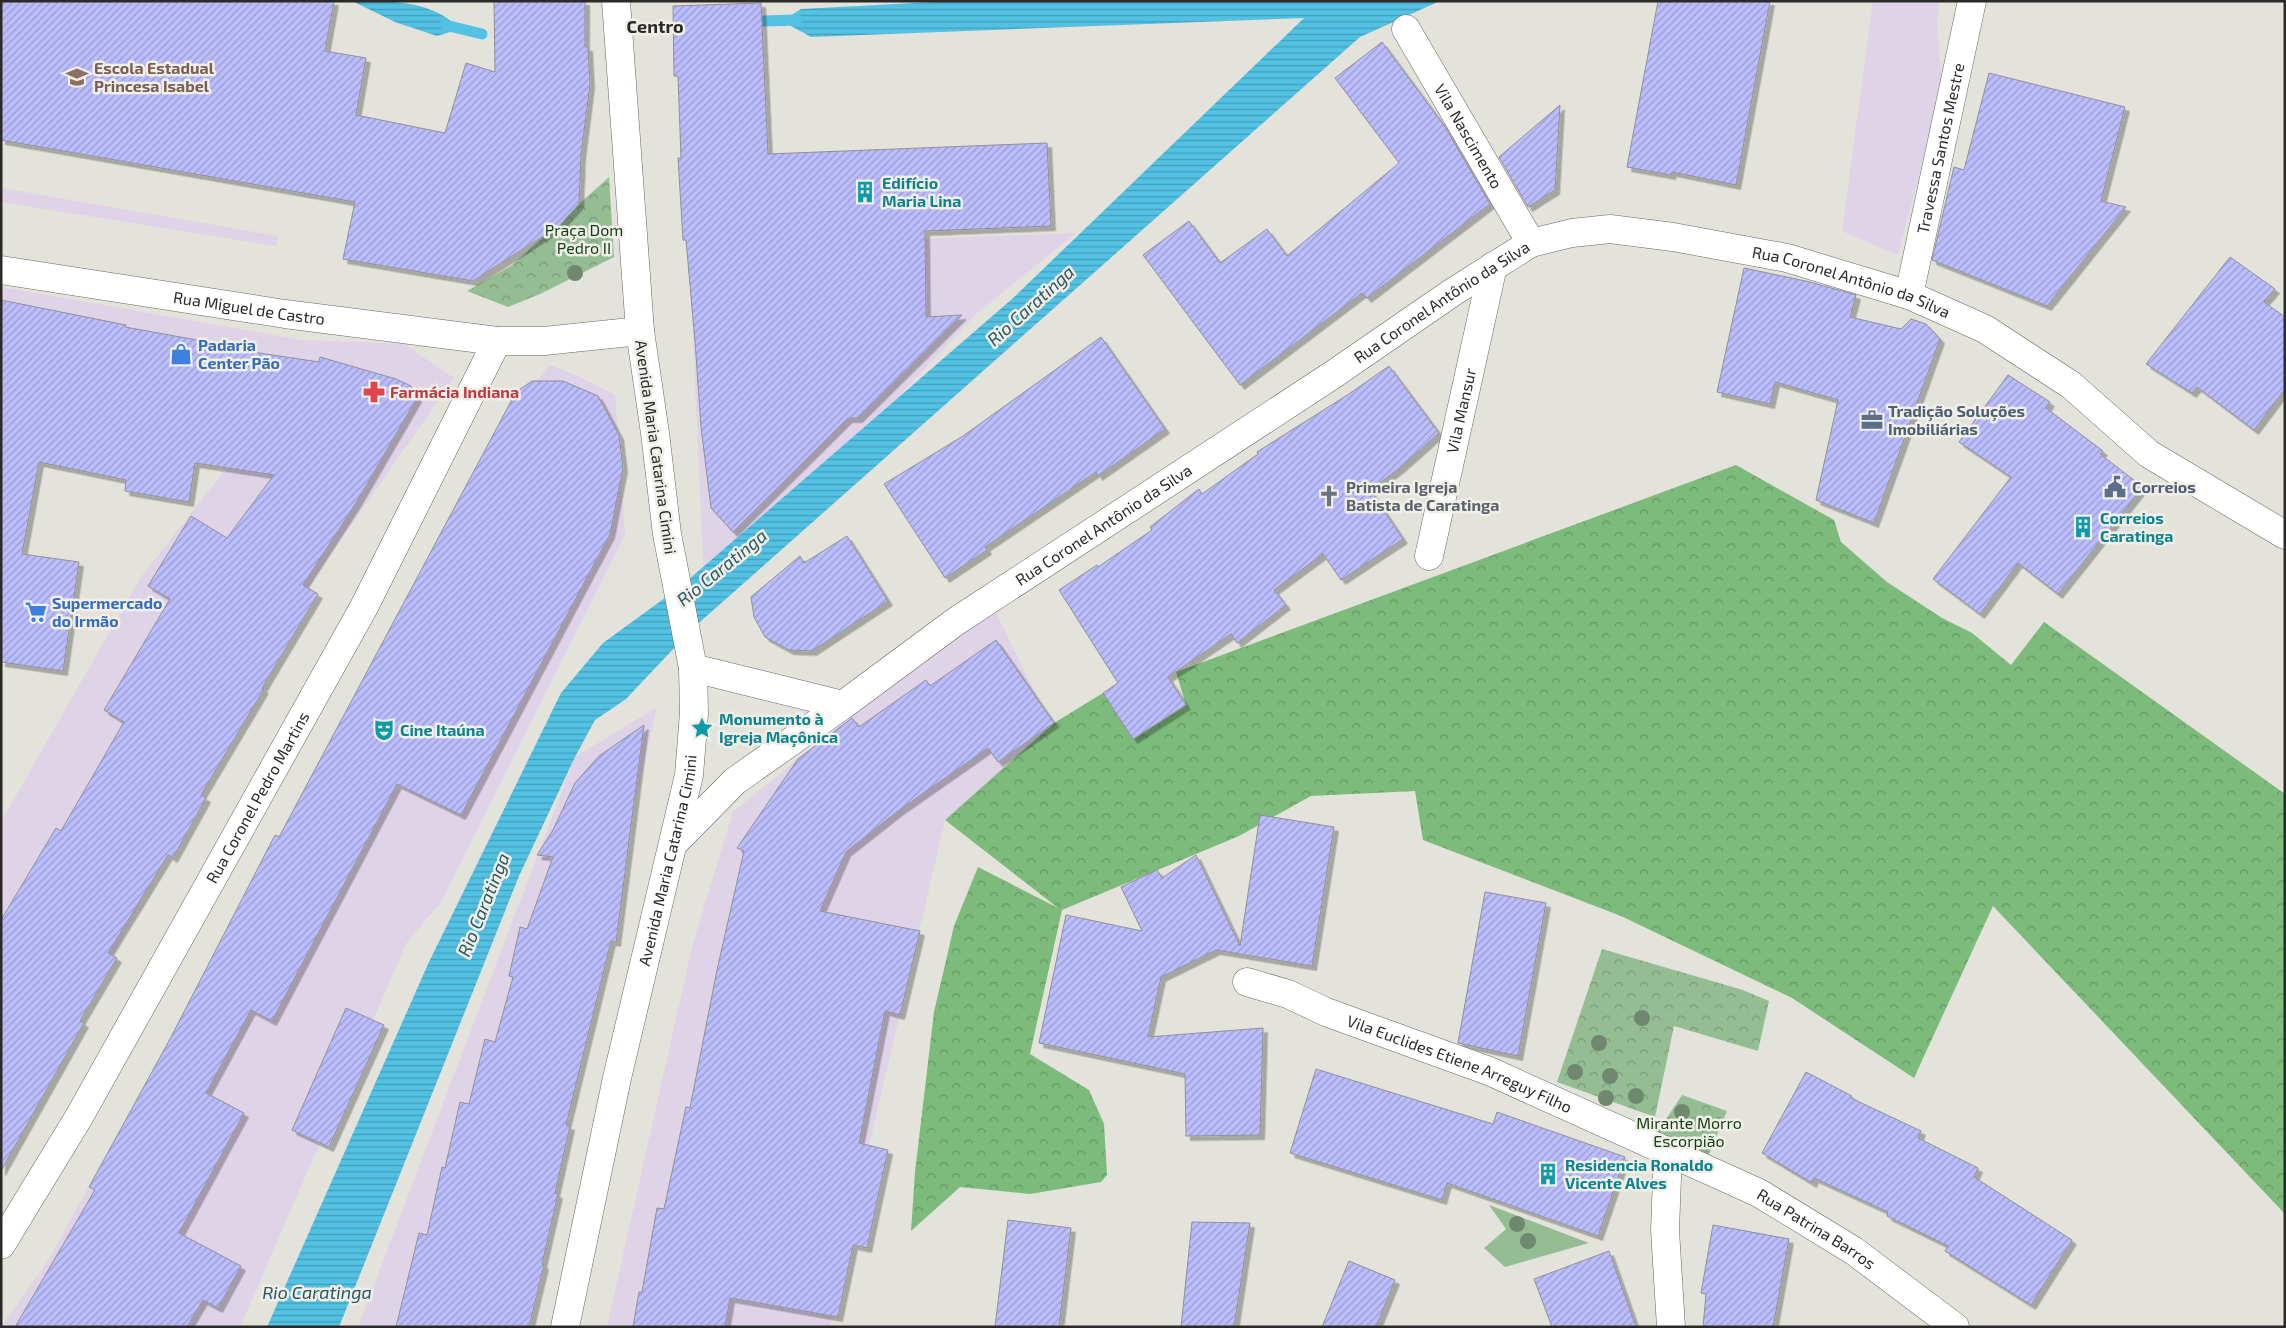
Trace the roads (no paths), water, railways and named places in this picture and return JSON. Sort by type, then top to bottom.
[{"type":"main road","name":"Avenida Maria Catarina Cimini","points":[[564,1327],[617,1078],[689,775],[694,713],[693,668],[667,534],[656,433],[640,331],[616,1]]},
{"type":"main road","name":"Travessa Santos Mestre","points":[[1909,295],[1972,1]]},
{"type":"main road","name":"Vila Nascimento","points":[[1406,29],[1531,243]]},
{"type":"main road","name":"Rua Coronel Antônio da Silva","points":[[674,843],[735,780],[843,705],[955,622],[1332,376],[1494,266],[1531,243],[1572,233],[1610,229],[1673,237],[1788,258],[1909,295],[1985,328],[2071,385],[2149,454],[2285,535]]},
{"type":"main road","name":"Vila Mansur","points":[[1428,556],[1494,266]]},
{"type":"main road","name":"Rua Miguel de Castro","points":[[1,270],[285,314],[497,342],[544,341],[640,331]]},
{"type":"main road","name":"Rua Coronel Pedro Martins","points":[[1,1245],[78,1117],[364,607],[497,342]]},
{"type":"main road","points":[[693,668],[843,705]]},
{"type":"main road","name":"Vila Euclides Etiene Arreguy Filho","points":[[1247,982],[1288,994],[1326,1012],[1489,1071],[1668,1152]]},
{"type":"main road","points":[[1668,1152],[1665,1230],[1671,1327]]},
{"type":"main road","name":"Rua Patrina Barros","points":[[1668,1152],[1759,1193],[1821,1230],[1854,1251],[1955,1327]]},
{"type":"water","points":[[352,1],[396,2],[424,7],[449,19],[460,29],[437,36],[395,22]]},
{"type":"water","name":"Rio Caratinga","points":[[953,1],[1440,1],[1360,37],[692,629],[626,699],[595,720],[575,757],[519,876],[339,1327],[267,1327],[429,962],[561,693],[603,643],[680,587],[1012,299],[1304,18],[811,37],[782,21],[801,9]]},
{"type":"waterway","points":[[764,21],[797,20]]},
{"type":"waterway","points":[[445,25],[482,34]]},
{"type":"place","name":"Escola Estadual Princesa Isabel","points":[[77,77]]},
{"type":"place","name":"Edifício Maria Lina","points":[[865,192]]},
{"type":"place","name":"Padaria Center Pão","points":[[181,354]]},
{"type":"place","name":"Farmácia Indiana","points":[[374,392]]},
{"type":"place","name":"Tradição Soluções Imobiliárias","points":[[1872,420]]},
{"type":"place","name":"Correios","points":[[2115,487]]},
{"type":"place","name":"Primeira Igreja Batista de Caratinga","points":[[1329,496]]},
{"type":"place","name":"Correios Caratinga","points":[[2083,527]]},
{"type":"place","name":"Supermercado do Irmão","points":[[36,612]]},
{"type":"place","name":"Monumento à Igreja Maçônica","points":[[702,728]]},
{"type":"place","name":"Cine Itaúna","points":[[384,730]]},
{"type":"place","name":"Residencia Ronaldo Vicente Alves","points":[[1548,1174]]},
{"type":"district","name":"Centro","points":[[655,27]]},
{"type":"park label","name":"Praça Dom Pedro II","points":[[584,239]]},
{"type":"park label","name":"Mirante Morro Escorpião","points":[[1689,1132]]}]
